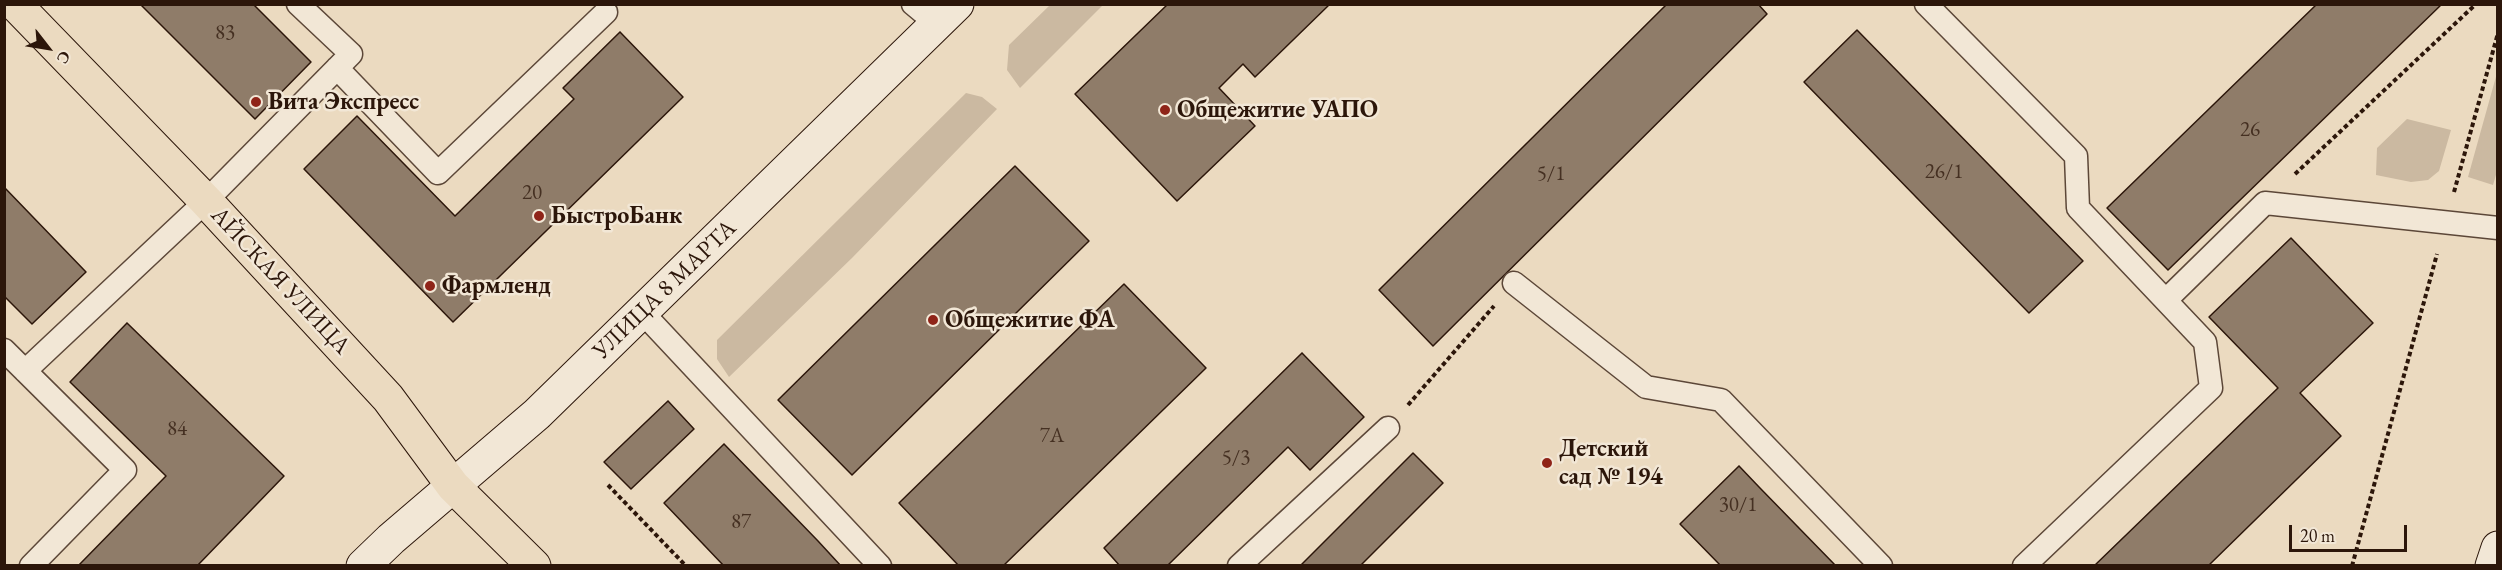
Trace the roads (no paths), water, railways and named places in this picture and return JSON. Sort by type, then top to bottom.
[{"type":"main road","name":"АЙСКАЯ УЛИЦА","points":[[21,6],[388,398],[453,486],[534,566]]},
{"type":"main road","name":"УЛИЦА 8 МАРТА","points":[[363,566],[537,414],[642,312],[935,11]]},
{"type":"main road","points":[[2492,566],[2498,548]]},
{"type":"lane","points":[[25,371],[206,201],[351,54],[298,4]]},
{"type":"lane","points":[[1926,4],[2076,156],[2078,208],[2205,342],[2211,388],[2024,566]]},
{"type":"lane","points":[[338,68],[438,173],[606,12]]},
{"type":"lane","points":[[2166,300],[2265,203],[2498,228]]},
{"type":"lane","points":[[1514,283],[1646,387],[1721,400],[1881,566]]},
{"type":"lane","points":[[642,312],[880,566]]},
{"type":"lane","points":[[4,350],[125,470],[31,566]]},
{"type":"lane","points":[[1239,566],[1388,428]]},
{"type":"place","name":"Вита Экспресс","points":[[256,102]]},
{"type":"place","name":"Общежитие УАПО","points":[[1165,110]]},
{"type":"place","name":"БыстроБанк","points":[[539,216]]},
{"type":"place","name":"Фармленд","points":[[430,286]]},
{"type":"place","name":"Общежитие ФА","points":[[933,320]]},
{"type":"place","name":"Детский сад № 194","points":[[1547,463]]}]
